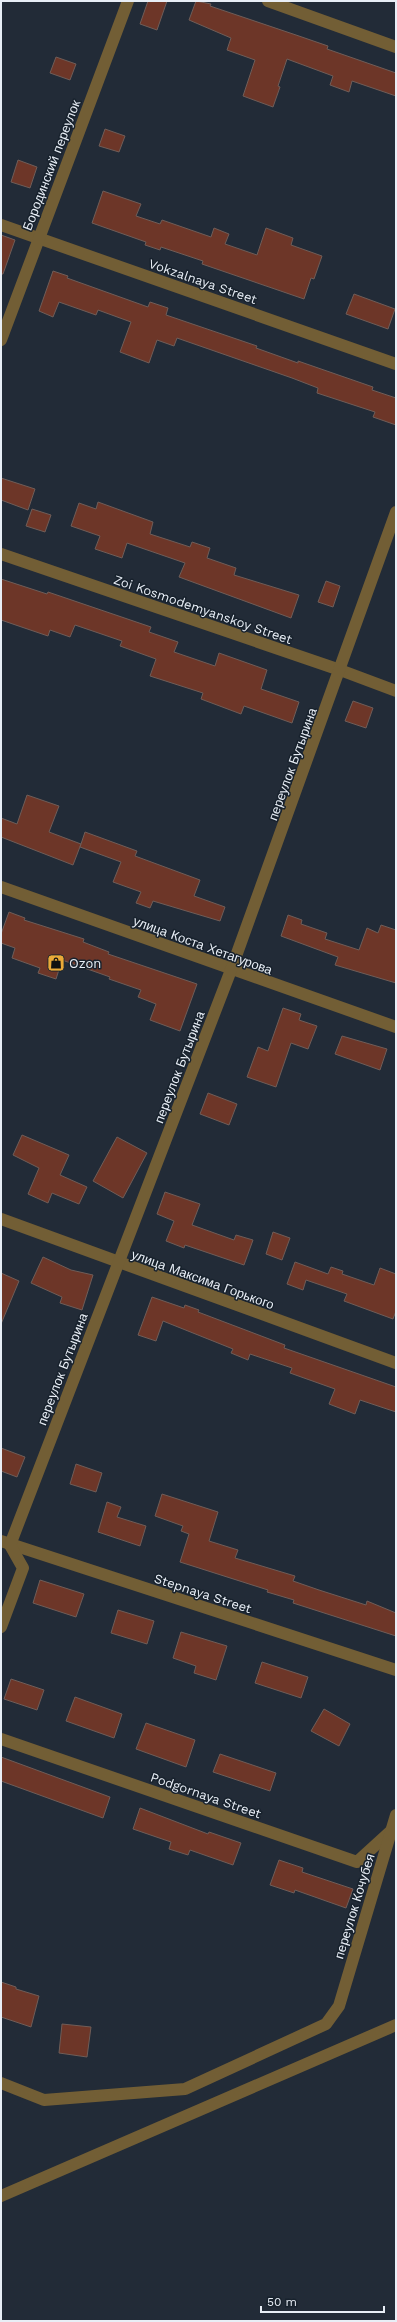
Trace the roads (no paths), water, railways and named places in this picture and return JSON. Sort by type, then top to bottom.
[{"type":"street","name":"Бородинский переулок","points":[[1,340],[128,1]]},
{"type":"street","points":[[268,1],[396,47]]},
{"type":"street","name":"Vokzalnaya Street","points":[[1,225],[396,364]]},
{"type":"street","name":"переулок Бутырина","points":[[6,1543],[118,1264],[231,970],[396,512]]},
{"type":"street","name":"Zoi Kosmodemyanskoy Street","points":[[1,554],[340,670],[396,691]]},
{"type":"street","name":"улица Коста Хетагурова","points":[[1,887],[231,970],[396,1027]]},
{"type":"street","name":"улица Максима Горького","points":[[1,1219],[118,1264],[396,1363]]},
{"type":"street","points":[[1,1627],[23,1568],[6,1543]]},
{"type":"street","name":"Stepnaya Street","points":[[6,1543],[396,1670]]},
{"type":"street","name":"Podgornaya Street","points":[[1,1739],[357,1862],[392,1830]]},
{"type":"street","name":"переулок Кочубея","points":[[1,2083],[44,2100],[185,2089],[326,2024],[339,2006],[396,1815]]},
{"type":"street","points":[[1,2196],[396,2025]]},
{"type":"place","name":"Ozon","points":[[56,963]]}]
